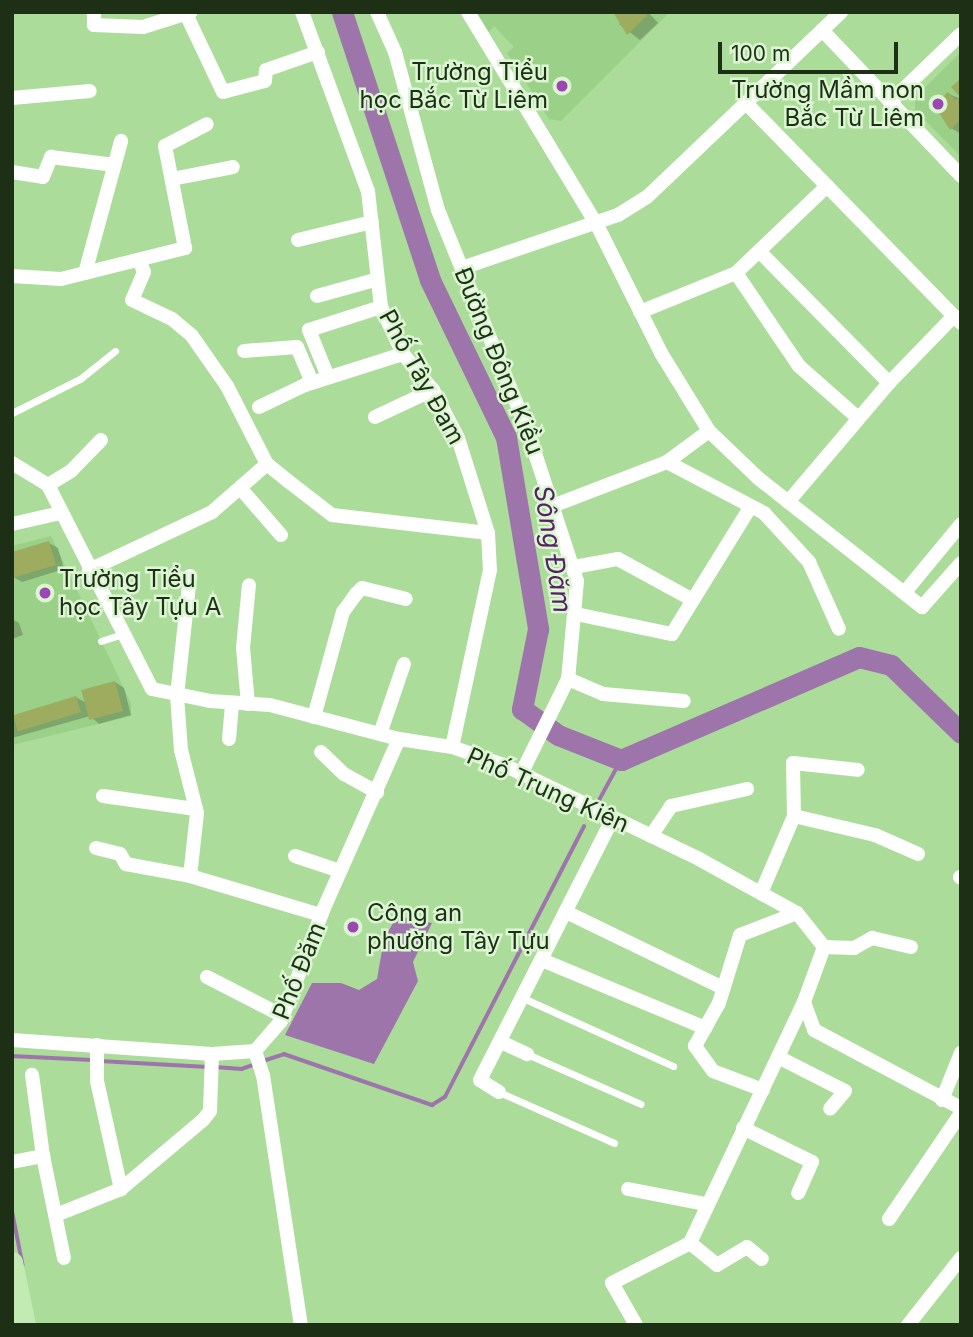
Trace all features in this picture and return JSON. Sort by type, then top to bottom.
[{"type":"main road","points":[[12,1262],[25,1325]]},
{"type":"street","name":"Phố Tây Đam","points":[[302,12],[368,191],[375,280],[382,307],[403,354],[433,390],[458,438],[488,533],[490,570],[452,747]]},
{"type":"street","name":"Đường Đông Kiều","points":[[377,12],[395,52],[438,210],[555,505],[574,567],[576,614],[568,679],[521,774]]},
{"type":"street","points":[[468,12],[596,223],[640,312],[709,432],[788,502],[922,607],[961,563]]},
{"type":"street","points":[[462,268],[596,223],[648,197],[841,12]]},
{"type":"street","points":[[94,19],[143,27],[189,13],[223,92],[265,82],[266,69],[318,52]]},
{"type":"street","points":[[822,30],[961,176]]},
{"type":"street","points":[[890,102],[961,34]]},
{"type":"street","points":[[12,98],[90,91]]},
{"type":"street","points":[[747,104],[957,319],[889,383],[788,502]]},
{"type":"street","points":[[12,276],[61,279],[185,248],[165,146],[207,124]]},
{"type":"street","points":[[85,273],[121,141]]},
{"type":"street","points":[[12,172],[43,177],[51,158],[114,165]]},
{"type":"street","points":[[172,178],[233,167]]},
{"type":"street","points":[[640,312],[736,273],[827,186]]},
{"type":"street","points":[[298,240],[372,222]]},
{"type":"street","points":[[760,251],[889,383]]},
{"type":"street","points":[[139,260],[144,272],[132,300],[172,320],[192,336],[227,386],[267,464],[332,515],[488,533]]},
{"type":"street","points":[[736,273],[799,366],[858,418]]},
{"type":"street","points":[[317,296],[375,280]]},
{"type":"street","points":[[328,377],[309,330],[382,307]]},
{"type":"street","points":[[244,351],[297,347],[312,382]]},
{"type":"street","points":[[259,407],[312,382],[403,354]]},
{"type":"street","points":[[375,417],[433,390]]},
{"type":"street","points":[[555,505],[667,462],[709,432]]},
{"type":"street","points":[[12,463],[48,485],[71,471],[101,440]]},
{"type":"street","points":[[667,462],[764,513],[809,562],[839,629]]},
{"type":"street","points":[[89,570],[212,512],[267,464]]},
{"type":"street","name":"Phố Trung Kiên","points":[[48,485],[152,689],[177,696],[270,705],[399,739],[452,747],[521,774],[610,819],[651,836],[761,893],[797,913],[824,947]]},
{"type":"street","points":[[241,489],[281,535]]},
{"type":"street","points":[[576,614],[672,634],[691,598],[751,506]]},
{"type":"street","points":[[12,524],[61,513]]},
{"type":"street","points":[[905,592],[961,524]]},
{"type":"street","points":[[574,567],[618,559],[691,598]]},
{"type":"street","points":[[190,576],[177,696],[180,750],[196,808],[190,876]]},
{"type":"street","points":[[248,704],[243,648],[249,585]]},
{"type":"street","points":[[314,717],[342,612],[356,594],[362,588],[407,599]]},
{"type":"street","points":[[380,734],[404,664]]},
{"type":"street","points":[[568,679],[603,694],[684,701]]},
{"type":"street","points":[[229,739],[232,703]]},
{"type":"street","name":"Phố Đăm","points":[[256,1053],[283,1016],[321,915],[399,739]]},
{"type":"street","points":[[321,752],[344,774],[377,792]]},
{"type":"street","points":[[761,893],[794,816],[793,762],[858,770]]},
{"type":"street","points":[[651,836],[671,806],[747,789]]},
{"type":"street","points":[[103,796],[196,808]]},
{"type":"street","points":[[794,816],[865,831],[918,854]]},
{"type":"street","points":[[499,1092],[480,1080],[610,819]]},
{"type":"street","points":[[96,848],[120,854],[125,864],[190,876],[321,915]]},
{"type":"street","points":[[295,856],[340,871]]},
{"type":"street","points":[[566,912],[723,988]]},
{"type":"street","points":[[762,1090],[713,1071],[695,1046],[723,988],[740,935],[797,913]]},
{"type":"street","points":[[636,1325],[611,1283],[659,1262],[690,1243],[705,1204],[804,1002],[824,947],[854,948],[872,938],[911,947]]},
{"type":"street","points":[[542,960],[705,1028]]},
{"type":"street","points":[[206,977],[283,1016]]},
{"type":"street","points":[[804,1002],[814,1030],[961,1110],[889,1219]]},
{"type":"street","points":[[12,1040],[212,1056],[256,1053],[263,1075],[301,1325]]},
{"type":"street","points":[[501,1042],[527,1054]]},
{"type":"street","points":[[97,1047],[97,1081],[121,1189]]},
{"type":"street","points":[[942,1100],[961,1053]]},
{"type":"street","points":[[56,1215],[121,1189],[203,1120],[210,1111],[212,1056]]},
{"type":"street","points":[[778,1057],[845,1091],[830,1109]]},
{"type":"street","points":[[32,1075],[43,1156],[64,1258]]},
{"type":"street","points":[[743,1128],[813,1161],[798,1193]]},
{"type":"street","points":[[14,1162],[43,1156]]},
{"type":"street","points":[[628,1189],[705,1204]]},
{"type":"street","points":[[690,1243],[717,1265],[747,1247],[762,1259]]},
{"type":"street","points":[[908,1325],[961,1258]]},
{"type":"lane","points":[[12,413],[80,379],[115,351]]},
{"type":"lane","points":[[101,641],[123,634]]},
{"type":"lane","points":[[523,998],[673,1066]]},
{"type":"lane","points":[[527,1054],[640,1104]]},
{"type":"lane","points":[[499,1092],[614,1143]]},
{"type":"shaded area","name":"Trường Tiểu học Bắc Từ Liêm","points":[[476,12],[670,12],[561,121],[549,119],[507,53],[514,47],[494,26],[489,32]]},
{"type":"shaded area","name":"Trường Mầm non Bắc Từ Liêm","points":[[961,52],[961,157],[915,110],[915,97]]},
{"type":"shaded area","name":"Trường Tiểu học Tây Tựu A","points":[[51,536],[131,703],[131,716],[12,745],[12,546]]},
{"type":"shaded area","points":[[397,916],[432,923],[413,962],[418,981],[374,1064],[285,1035],[312,983],[341,983],[359,990],[377,979],[384,939]]},
{"type":"building","points":[[613,12],[644,12],[647,16],[627,35]]},
{"type":"building","points":[[961,78],[961,119],[950,130],[934,105],[948,92],[956,100],[960,97],[951,87]]},
{"type":"building","points":[[49,541],[56,565],[12,578],[12,552]]},
{"type":"building","points":[[115,681],[123,711],[89,720],[81,690]]},
{"type":"building","points":[[76,696],[81,712],[18,732],[13,715]]},
{"type":"waterway","name":"Sông Đăm","points":[[342,12],[430,280],[506,437],[538,629],[522,709],[558,735],[621,760],[859,657],[891,665],[961,733]]},
{"type":"waterway","points":[[597,804],[621,760]]},
{"type":"waterway","points":[[263,1061],[284,1054],[432,1105],[445,1097],[584,827]]},
{"type":"waterway","points":[[12,1056],[92,1060]]},
{"type":"waterway","points":[[100,1061],[208,1067]]},
{"type":"waterway","points":[[215,1067],[242,1069],[256,1064]]},
{"type":"waterway","points":[[12,1209],[23,1265]]},
{"type":"place","name":"Trường Tiểu học Bắc Từ Liêm","points":[[562,86]]},
{"type":"place","name":"Trường Mầm non Bắc Từ Liêm","points":[[938,104]]},
{"type":"place","name":"Trường Tiểu học Tây Tựu A","points":[[45,593]]},
{"type":"place","name":"Công an phường Tây Tựu","points":[[353,927]]}]
